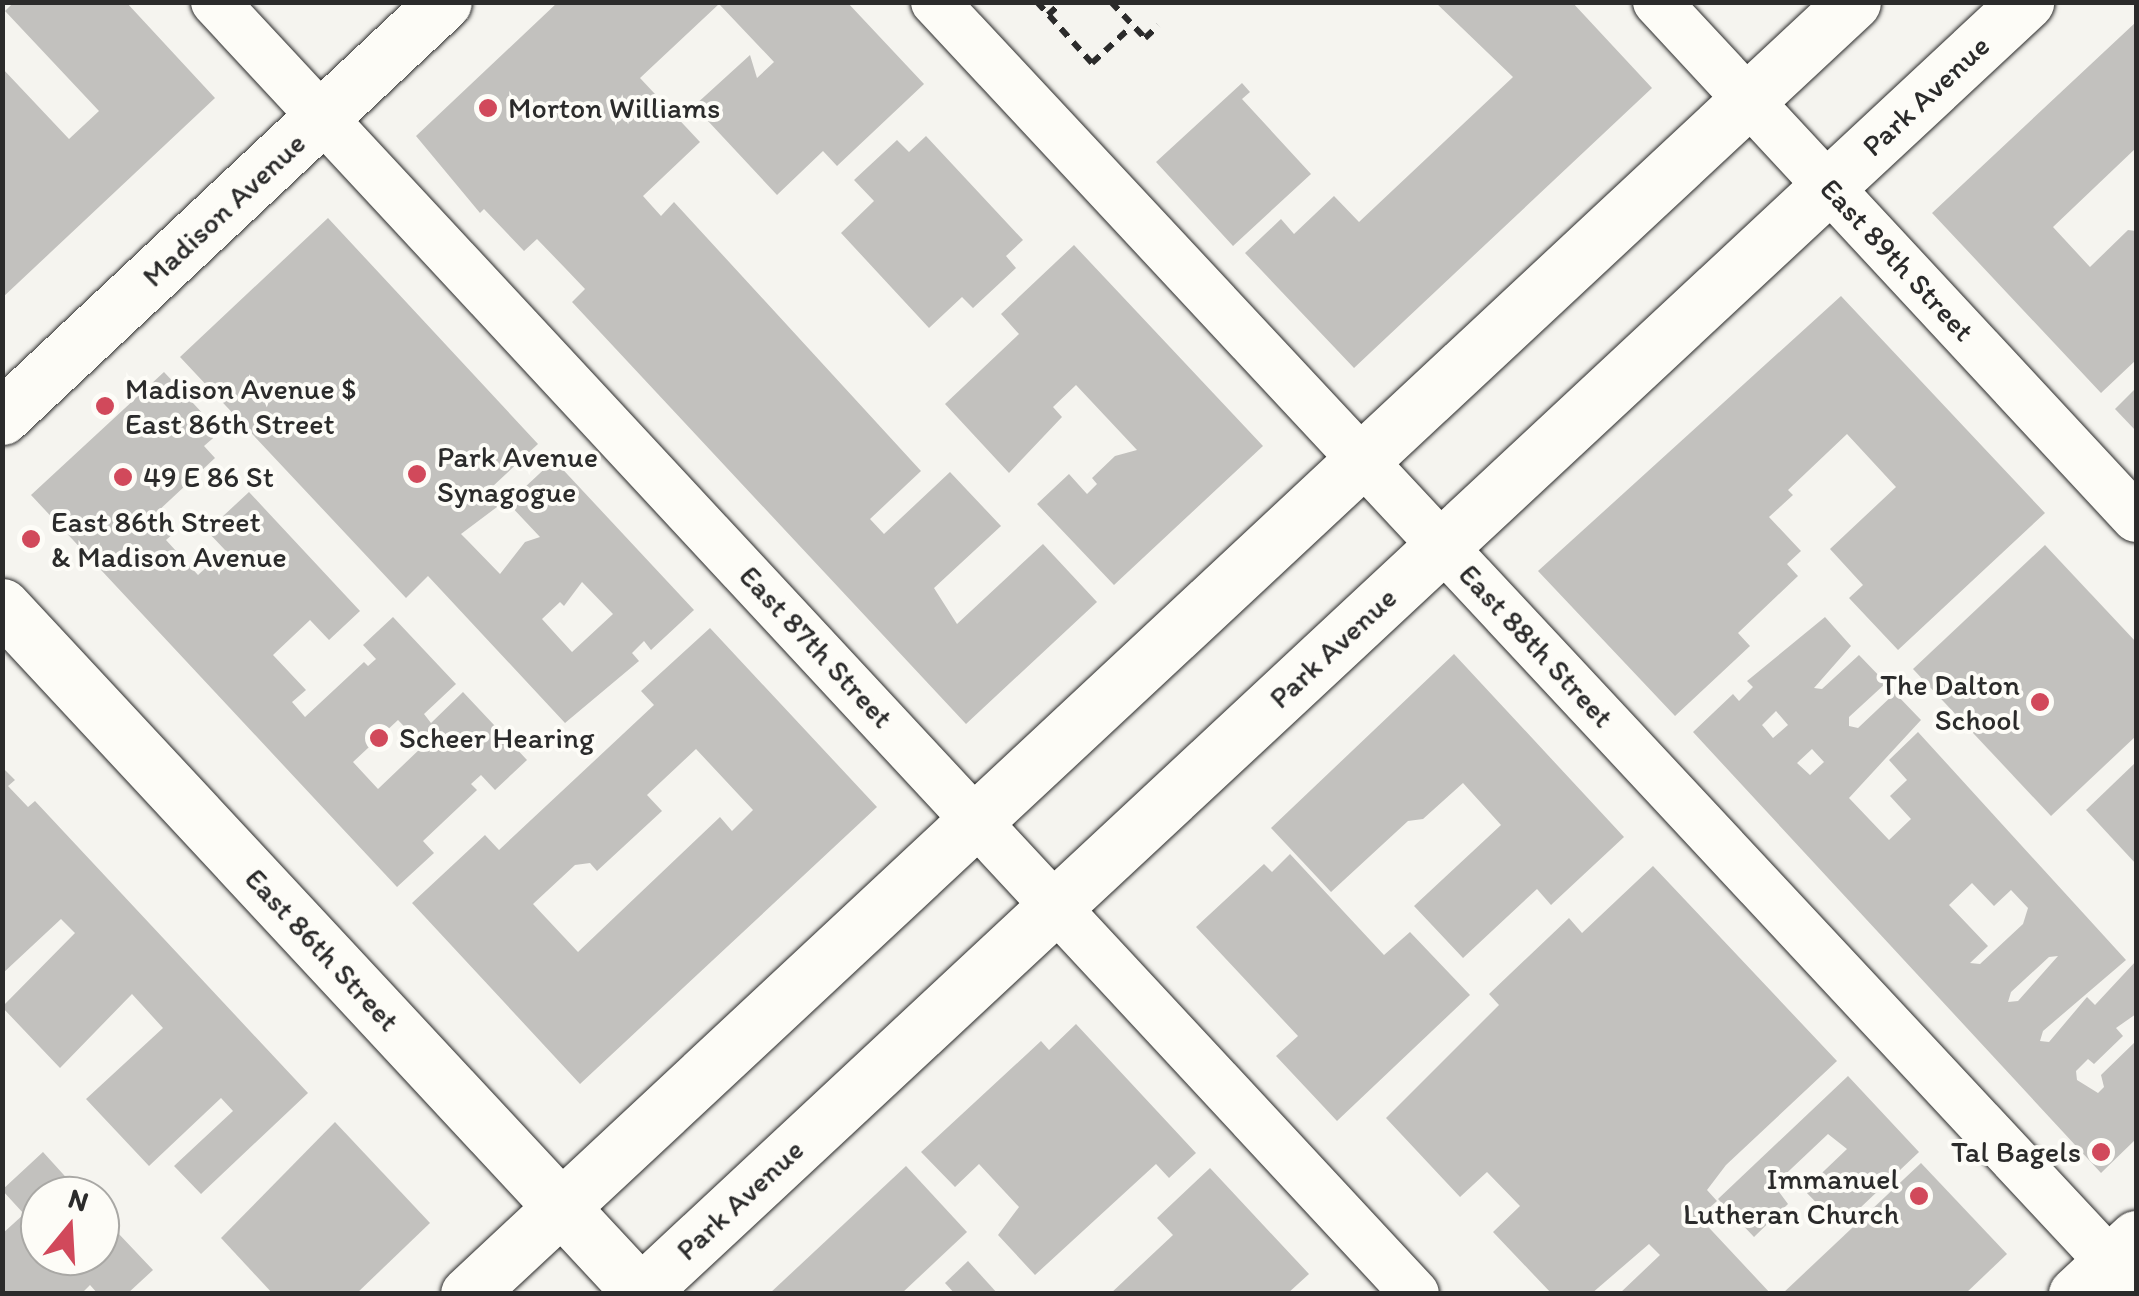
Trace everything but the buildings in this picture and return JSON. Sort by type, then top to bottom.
[{"type":"main road","name":"Madison Avenue","points":[[2,417],[444,2]]},
{"type":"main road","points":[[468,1294],[1853,2]]},
{"type":"main road","name":"Park Avenue","points":[[641,1293],[2026,2]]},
{"type":"main road","name":"East 86th Street","points":[[2,606],[641,1293]]},
{"type":"street","name":"East 87th Street","points":[[214,2],[1415,1294]]},
{"type":"street","name":"East 88th Street","points":[[935,2],[2115,1271]]},
{"type":"street","name":"East 89th Street","points":[[1657,2],[2136,518]]},
{"type":"path","points":[[1036,2],[1092,63],[1132,26]]},
{"type":"path","points":[[1048,16],[1062,2]]},
{"type":"path","points":[[1111,2],[1144,38],[1158,26]]},
{"type":"place","name":"Morton Williams","points":[[488,108]]},
{"type":"place","name":"Madison Avenue $ East 86th Street","points":[[105,406]]},
{"type":"place","name":"Park Avenue Synagogue","points":[[417,474]]},
{"type":"place","name":"49 E 86 St","points":[[123,477]]},
{"type":"place","name":"East 86th Street & Madison Avenue","points":[[31,539]]},
{"type":"place","name":"The Dalton School","points":[[2040,702]]},
{"type":"place","name":"Scheer Hearing","points":[[379,738]]},
{"type":"place","name":"Tal Bagels","points":[[2101,1152]]},
{"type":"place","name":"Immanuel Lutheran Church","points":[[1919,1196]]}]
